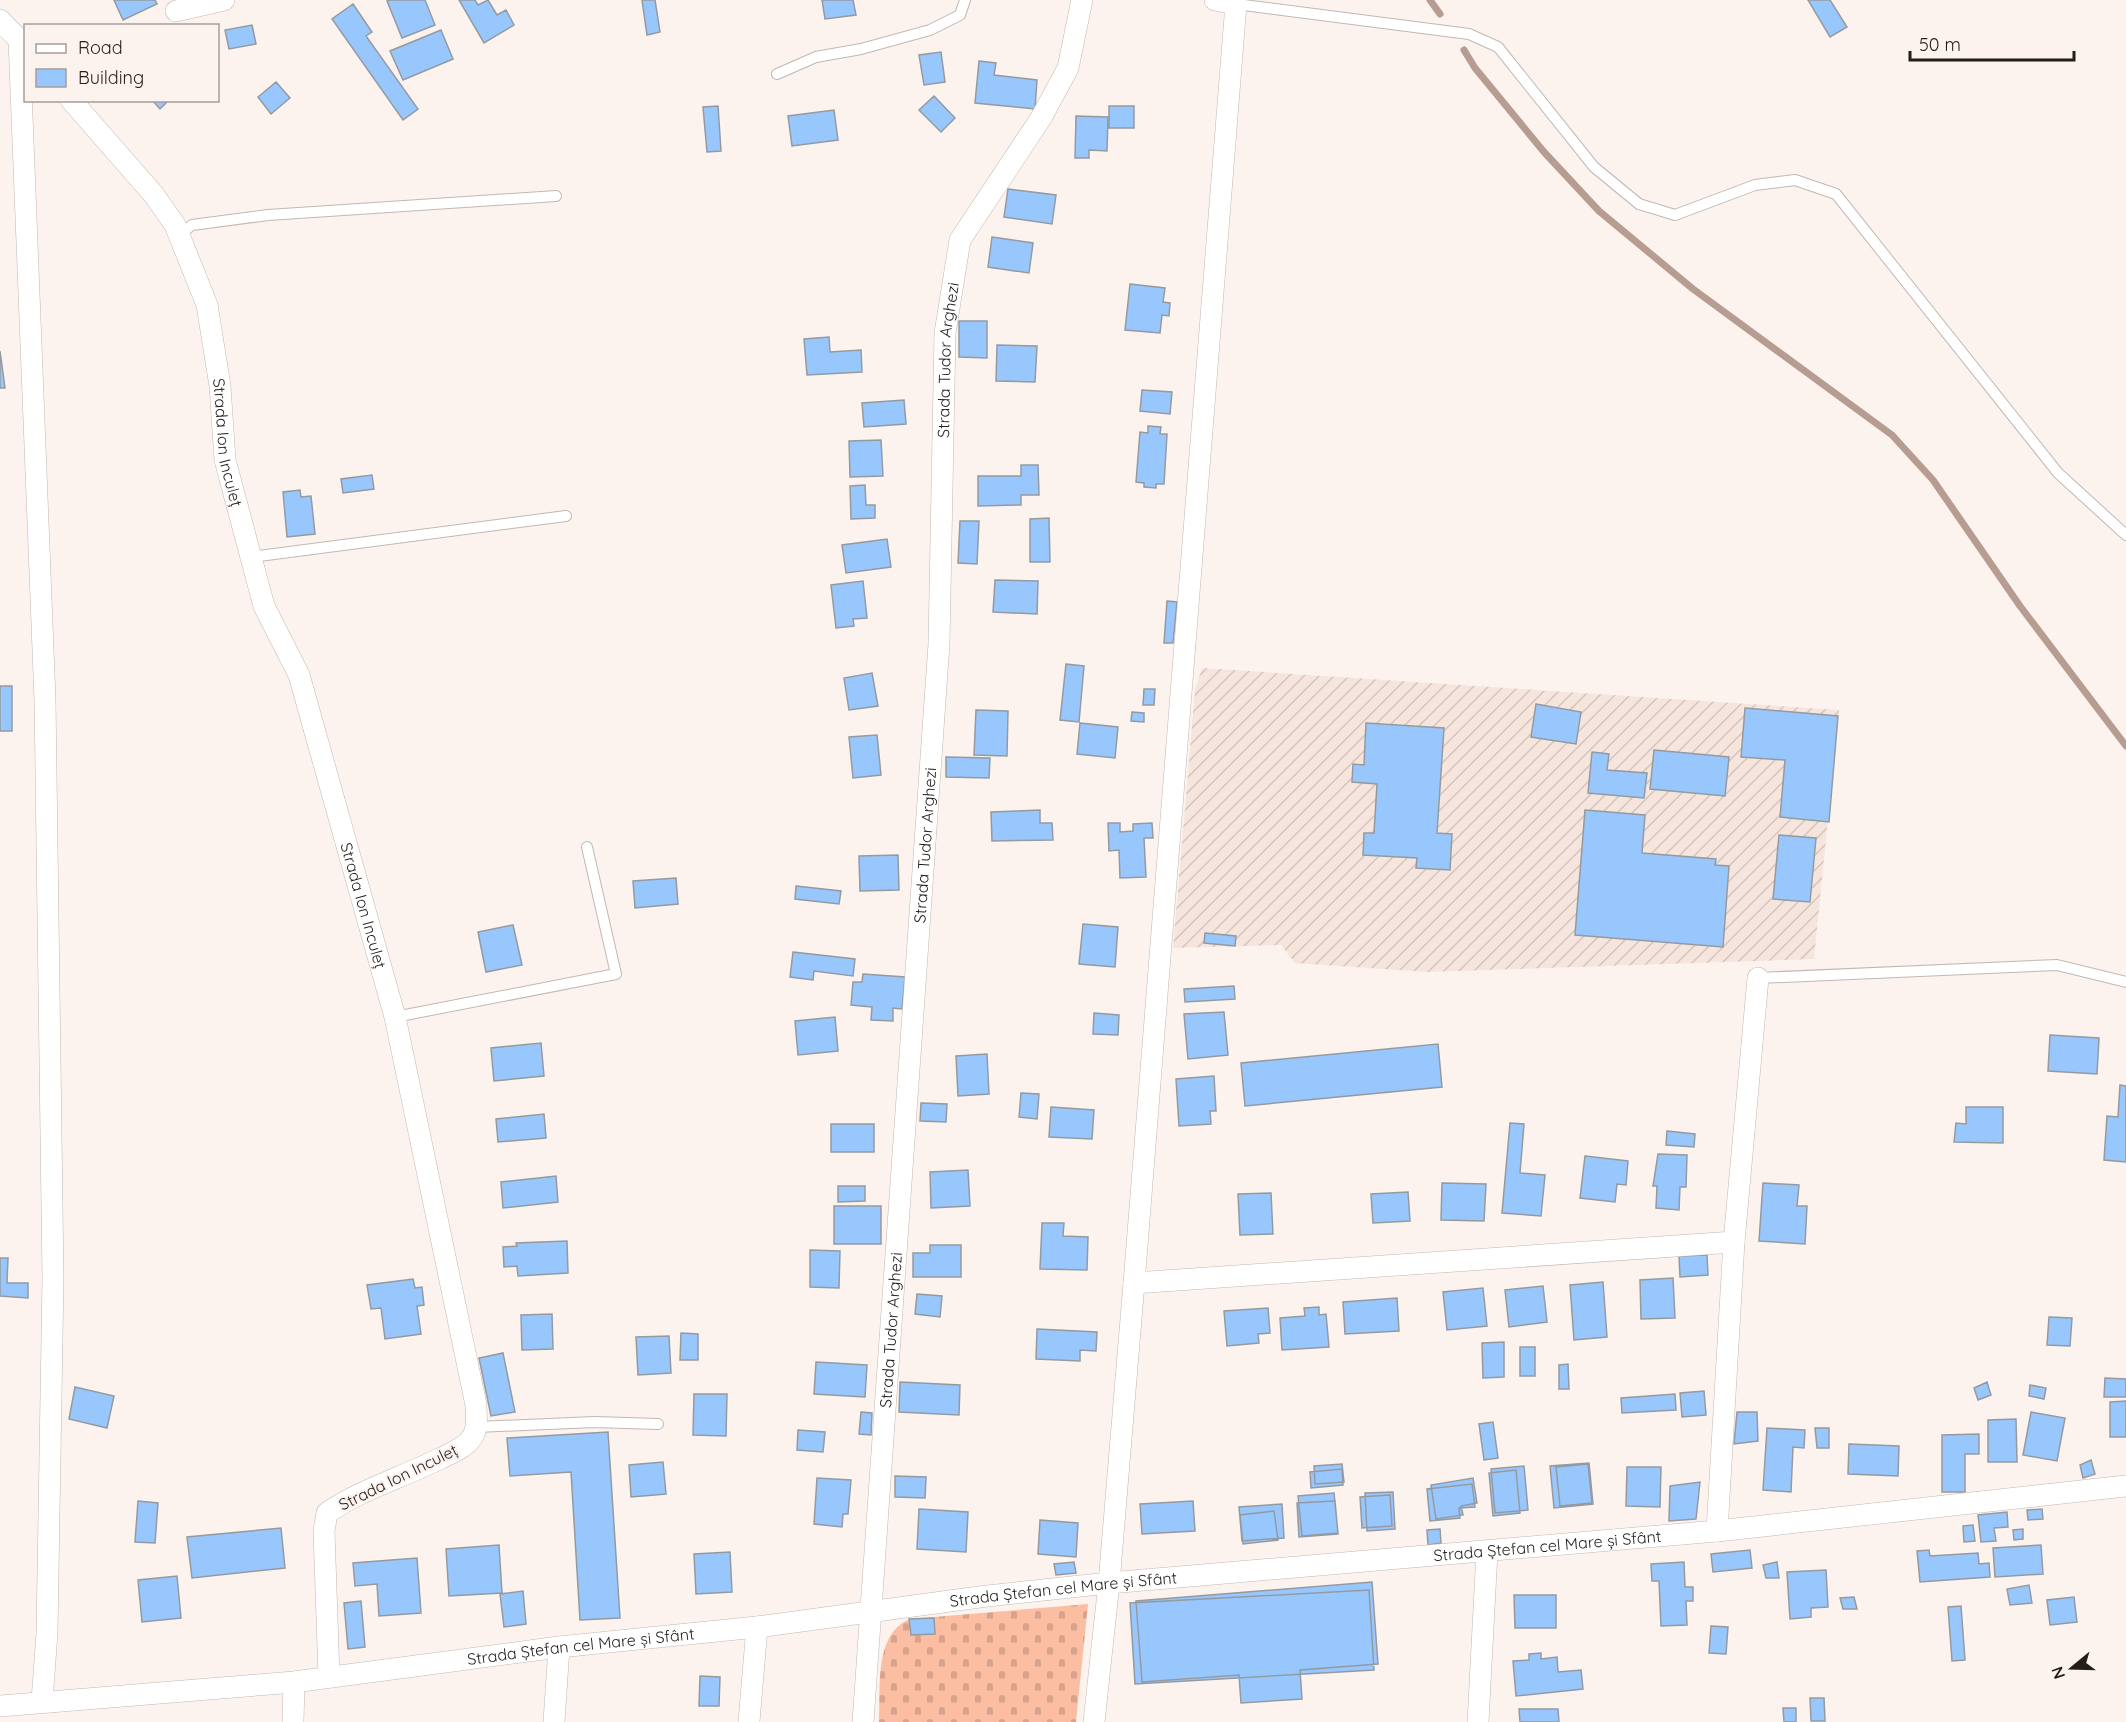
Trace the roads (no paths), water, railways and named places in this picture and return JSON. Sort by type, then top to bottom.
[{"type":"street","points":[[176,11],[224,0]]},
{"type":"street","name":"Strada Tudor Arghezi","points":[[863,1722],[939,644],[945,333],[960,240],[1041,118],[1068,68],[1083,0]]},
{"type":"street","points":[[1094,1722],[1109,1583],[1134,1283],[1236,4],[1215,0]]},
{"type":"street","points":[[0,20],[22,43],[24,100]]},
{"type":"street","points":[[24,102],[45,700],[53,1278],[47,1633],[42,1701]]},
{"type":"street","name":"Strada Ion Inculeț","points":[[73,102],[154,195],[180,234],[207,305],[218,375],[225,460],[264,606],[299,675],[395,1017],[476,1405],[477,1427],[470,1440],[455,1451],[395,1481],[342,1503],[327,1514],[324,1531],[328,1677]]},
{"type":"street","points":[[1717,1531],[1734,1242],[1758,978]]},
{"type":"street","points":[[1134,1283],[1734,1242]]},
{"type":"street","name":"Strada Ștefan cel Mare și Sfânt","points":[[0,1706],[294,1682],[559,1647],[757,1627],[987,1596],[1109,1583],[1717,1531],[2126,1486]]},
{"type":"street","points":[[1478,1722],[1487,1552]]},
{"type":"street","points":[[749,1722],[757,1627]]},
{"type":"street","points":[[554,1722],[559,1647]]},
{"type":"street","points":[[292,1722],[294,1682]]},
{"type":"lane","points":[[777,74],[816,57],[861,49],[930,30],[960,15],[965,0]]},
{"type":"lane","points":[[1236,4],[1468,34],[1498,47],[1594,167],[1639,204],[1675,215],[1755,185],[1795,180],[1836,194],[2058,473],[2126,535]]},
{"type":"lane","points":[[180,234],[192,225],[268,215],[556,196]]},
{"type":"lane","points":[[251,557],[566,516]]},
{"type":"lane","points":[[395,1017],[616,974],[587,847]]},
{"type":"lane","points":[[1758,978],[2057,965],[2126,982]]},
{"type":"lane","points":[[477,1427],[594,1422],[658,1424]]},
{"type":"waterway","points":[[1430,0],[1440,14]]},
{"type":"waterway","points":[[1464,50],[1475,68],[1544,152],[1599,211],[1693,289],[1892,435],[1933,480],[2020,606],[2126,746]]}]
